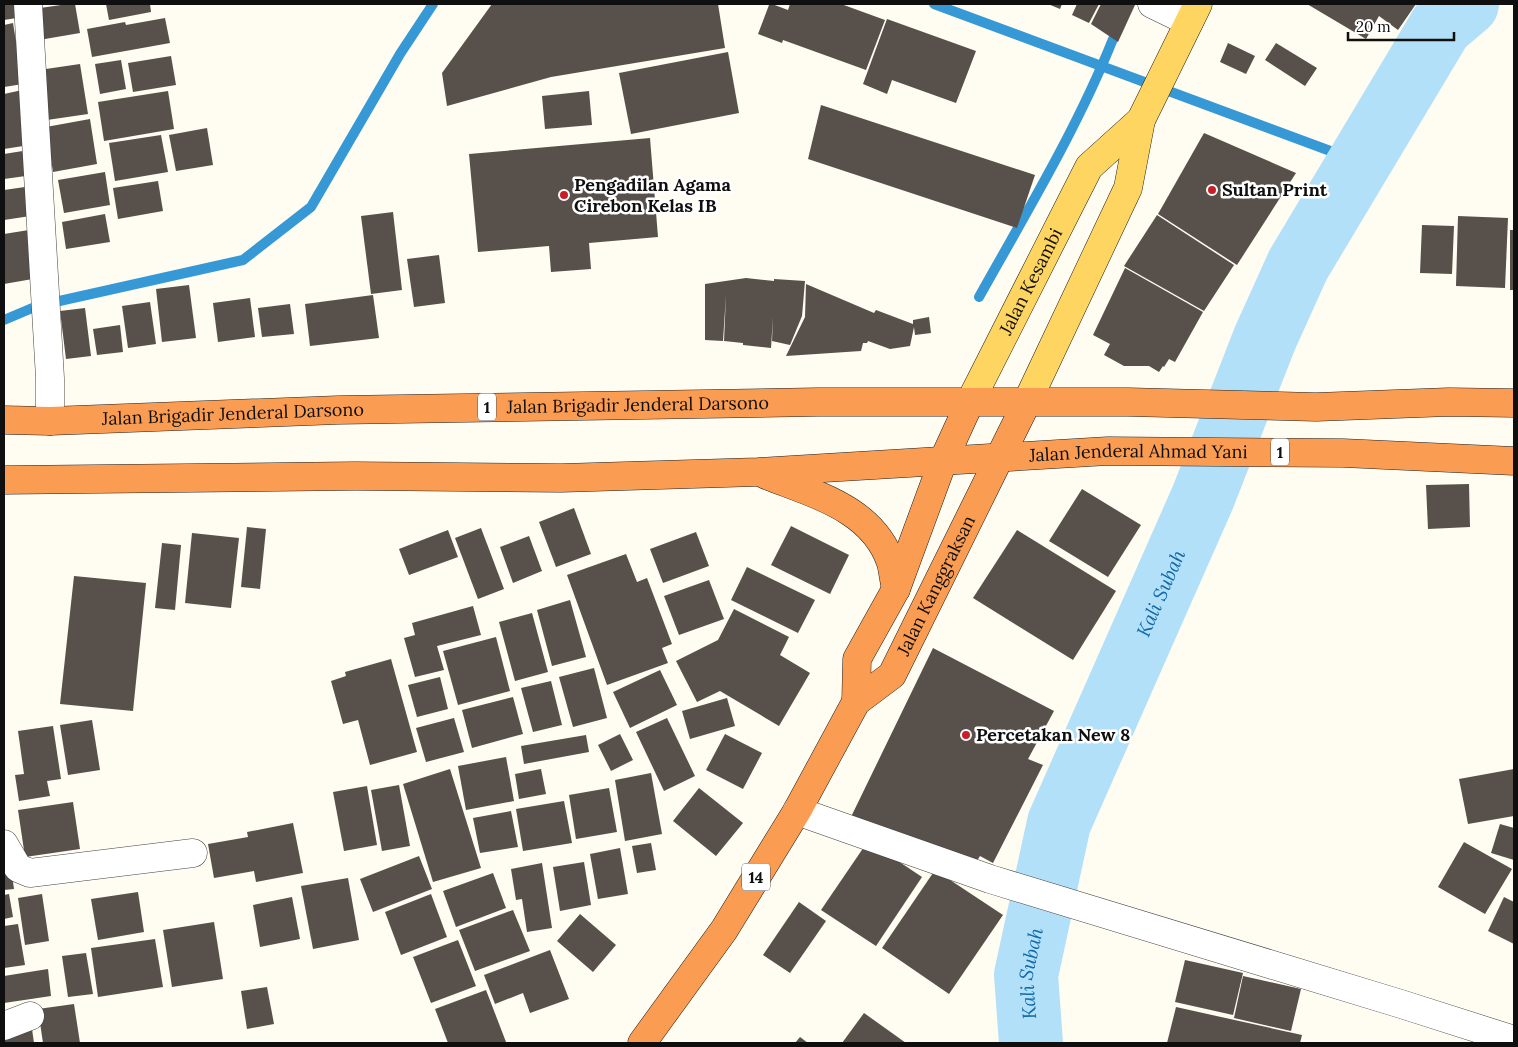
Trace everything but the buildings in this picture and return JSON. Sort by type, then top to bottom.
[{"type":"highway","name":"Jalan Brigadir Jenderal Darsono","points":[[4,420],[50,421],[338,410],[818,402],[970,402]]},
{"type":"highway","name":"1","points":[[970,402],[1128,402],[1316,407],[1449,402],[1514,403]]},
{"type":"highway","name":"Jalan Kesambi","points":[[943,461],[970,402]]},
{"type":"highway","name":"Jalan Kesambi","points":[[999,458],[1027,402]]},
{"type":"highway","name":"Jalan Jenderal Ahmad Yani","points":[[943,461],[1108,451],[1344,453],[1514,461]]},
{"type":"highway","name":"Jalan Kanggraksan","points":[[642,1043],[724,930],[796,811],[856,702],[892,675],[999,458]]},
{"type":"highway","name":"1","points":[[4,480],[345,476],[561,478],[758,472],[943,461]]},
{"type":"highway","name":"Jalan Kanggraksan","points":[[856,702],[857,659],[896,589],[943,461]]},
{"type":"highway","points":[[758,472],[829,500],[862,519],[879,540],[890,562],[896,589]]},
{"type":"main road","name":"Jalan Kesambi","points":[[1027,402],[1128,188],[1142,117],[1190,21]]},
{"type":"main road","name":"Jalan Kesambi","points":[[970,402],[1089,167],[1142,117]]},
{"type":"street","points":[[28,4],[49,373],[50,421]]},
{"type":"street","points":[[1152,4],[1190,21]]},
{"type":"street","points":[[796,811],[990,879],[1402,1004],[1514,1040]]},
{"type":"street","points":[[4,844],[18,868],[30,873],[193,853]]},
{"type":"street","points":[[4,1026],[30,1016]]},
{"type":"waterway","points":[[4,320],[37,306],[243,260],[311,207],[400,54],[433,4]]},
{"type":"waterway","points":[[934,4],[1360,162]]},
{"type":"waterway","name":"Kali Subah","points":[[1031,1043],[1026,975],[1059,823],[1203,497],[1265,338],[1298,265],[1441,26],[1467,4]]},
{"type":"waterway","points":[[979,297],[1067,138],[1113,39]]},
{"type":"place","name":"Sultan Print","points":[[1212,190]]},
{"type":"place","name":"Pengadilan Agama Cirebon Kelas IB","points":[[564,195]]},
{"type":"place","name":"Percetakan New 8","points":[[966,735]]}]
